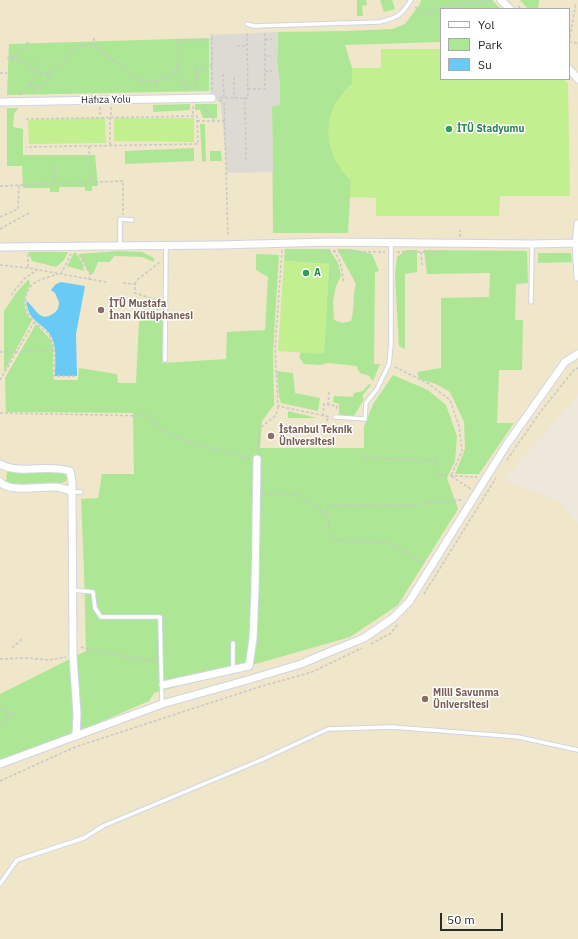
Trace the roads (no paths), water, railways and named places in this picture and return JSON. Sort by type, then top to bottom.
[{"type":"street","points":[[498,1],[508,8]]},
{"type":"street","points":[[570,70],[578,79]]},
{"type":"street","name":"Hafıza Yolu","points":[[0,102],[212,98]]},
{"type":"street","points":[[578,224],[576,243],[578,276]]},
{"type":"street","points":[[0,247],[220,245],[328,242],[576,243]]},
{"type":"street","points":[[0,764],[162,704],[301,664],[364,638],[393,618],[409,602],[468,504],[528,412],[549,386],[565,362],[578,354]]},
{"type":"street","points":[[163,685],[249,666],[253,639],[257,459]]},
{"type":"street","points":[[0,464],[8,468],[15,469],[46,467],[70,471],[72,482],[73,645],[77,714],[76,736]]},
{"type":"street","points":[[0,482],[1,484],[10,487],[55,487],[64,488],[72,492]]},
{"type":"lane","points":[[247,24],[254,26],[379,22],[395,18],[406,9],[411,0]]},
{"type":"lane","points":[[120,246],[120,219],[132,220]]},
{"type":"lane","points":[[335,417],[365,419],[366,403],[377,389],[389,364],[391,344],[391,243]]},
{"type":"lane","points":[[531,302],[532,244]]},
{"type":"lane","points":[[165,360],[166,245]]},
{"type":"lane","points":[[72,492],[81,492]]},
{"type":"lane","points":[[73,590],[94,592],[95,608],[101,617],[160,618],[163,685],[162,704]]},
{"type":"lane","points":[[233,643],[233,670]]},
{"type":"lane","points":[[0,884],[17,860],[84,838],[103,826],[261,760],[328,729],[392,727],[507,736],[578,750]]},
{"type":"water","points":[[61,282],[85,286],[76,334],[77,376],[55,376],[54,342],[49,333],[31,315],[26,301],[40,315],[47,317],[55,313],[59,306],[59,302],[55,293],[51,290],[56,284]]},
{"type":"place","name":"İTÜ Stadyumu","points":[[449,129]]},
{"type":"place","name":"A","points":[[306,273]]},
{"type":"place","name":"İTÜ Mustafa İnan Kütüphanesi","points":[[101,310]]},
{"type":"place","name":"İstanbul Teknik Üniversitesi","points":[[271,436]]},
{"type":"place","name":"Milli Savunma Üniversitesi","points":[[425,699]]}]
